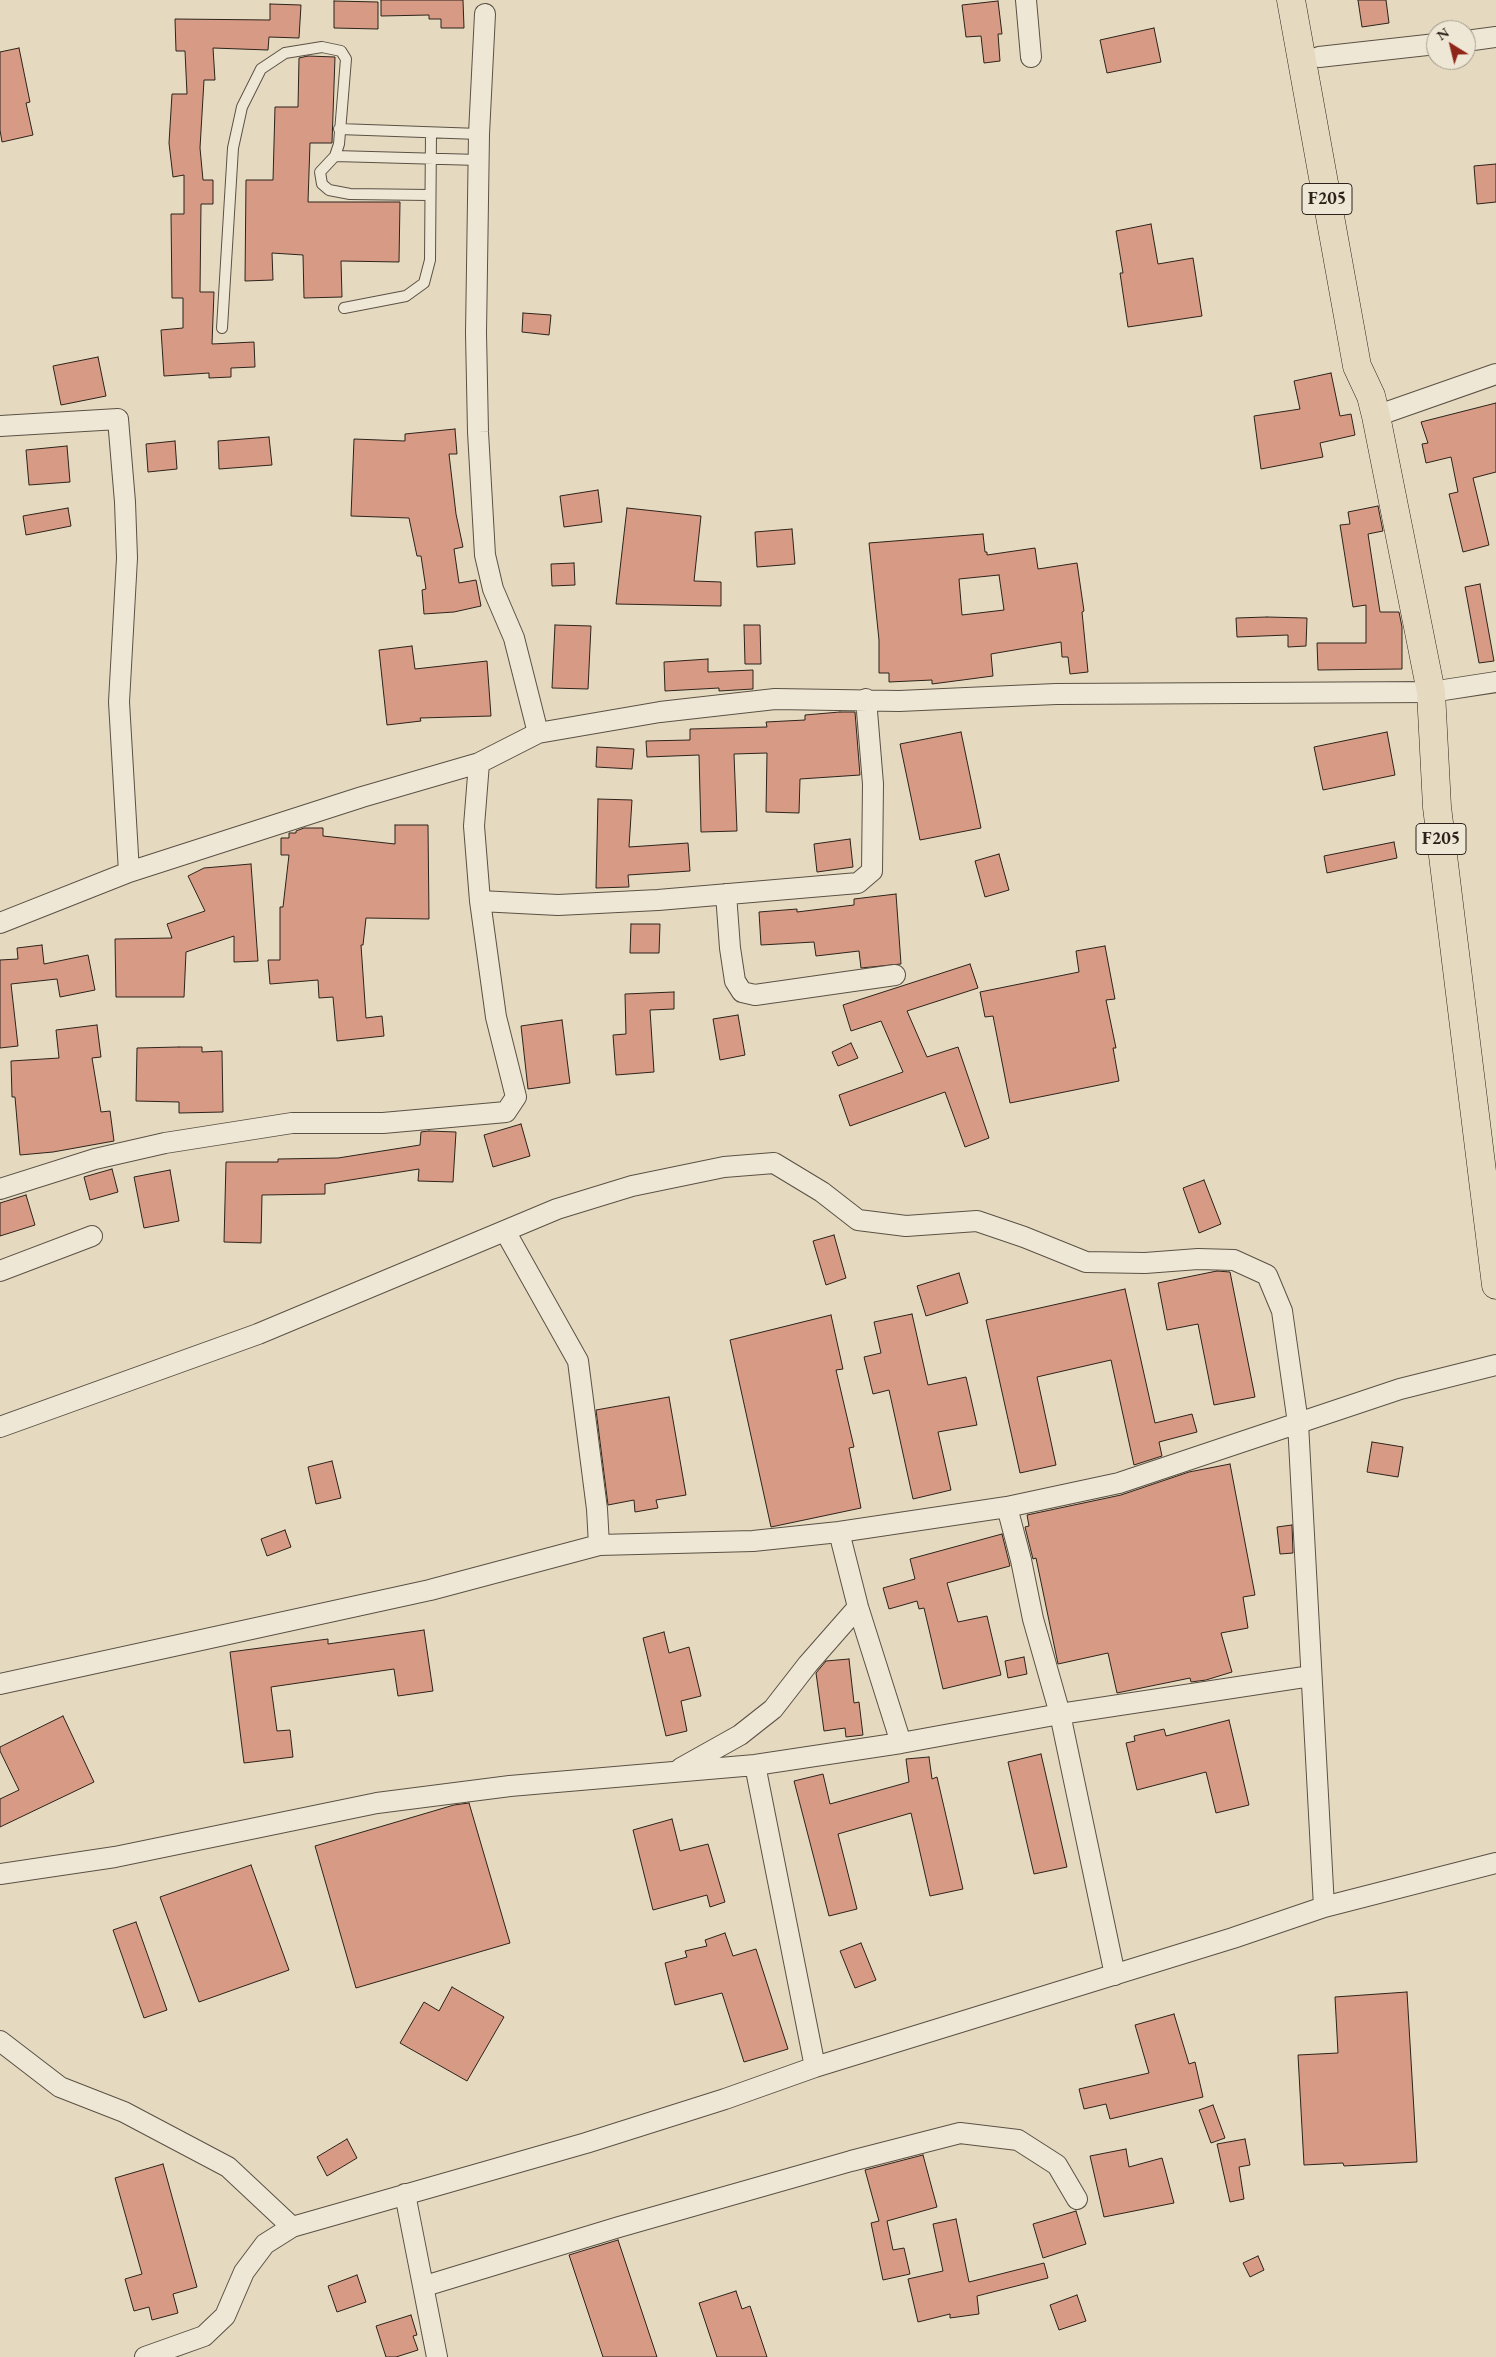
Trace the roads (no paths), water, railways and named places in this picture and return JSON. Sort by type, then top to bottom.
[{"type":"main road","name":"F205","points":[[1291,0],[1357,366],[1374,406]]},
{"type":"main road","name":"F205","points":[[1310,0],[1338,179],[1372,364],[1374,406],[1432,692],[1437,807],[1496,1285]]},
{"type":"street","points":[[1026,0],[1032,57]]},
{"type":"street","points":[[485,14],[479,134],[476,333],[478,432],[485,555],[493,589],[514,638],[538,733]]},
{"type":"street","points":[[1476,40],[1496,37]]},
{"type":"street","points":[[1319,57],[1426,45]]},
{"type":"street","points":[[1374,406],[1496,374]]},
{"type":"street","points":[[0,426],[118,419],[125,502],[127,558],[119,702],[129,872]]},
{"type":"street","points":[[2,916],[129,872],[362,797],[479,763],[538,733],[660,712],[775,699],[898,701],[1056,694],[1432,692],[1496,682]]},
{"type":"street","points":[[480,901],[558,906],[858,883],[872,871],[873,784],[866,699]]},
{"type":"street","points":[[0,1189],[95,1159],[165,1143],[292,1122],[383,1124],[506,1112],[516,1097],[496,1017],[480,901],[474,826],[479,763]]},
{"type":"street","points":[[726,894],[730,948],[735,982],[742,992],[755,994],[895,975]]},
{"type":"street","points":[[0,1427],[258,1334],[557,1209],[632,1186],[724,1167],[774,1163],[822,1192],[858,1220],[906,1226],[977,1222],[1024,1237],[1086,1262],[1234,1260],[1267,1275],[1282,1311],[1298,1423],[1324,1907]]},
{"type":"street","points":[[505,1231],[578,1362],[597,1509],[599,1545]]},
{"type":"street","points":[[0,1271],[92,1236]]},
{"type":"street","points":[[0,1684],[430,1590],[599,1545],[753,1541],[839,1532],[1007,1507],[1119,1483],[1400,1389],[1496,1365]]},
{"type":"street","points":[[1007,1507],[1021,1560],[1033,1619],[1060,1714],[1115,1975]]},
{"type":"street","points":[[839,1532],[858,1607],[901,1743]]},
{"type":"street","points":[[671,1774],[740,1735],[768,1714],[808,1664],[858,1607]]},
{"type":"street","points":[[0,1874],[115,1858],[377,1803],[510,1786],[671,1774],[755,1765],[901,1743],[1060,1714],[1311,1676]]},
{"type":"street","points":[[755,1765],[815,2067]]},
{"type":"street","points":[[146,2357],[204,2336],[225,2316],[244,2272],[265,2244],[292,2227],[586,2143],[725,2099],[815,2067],[1115,1975],[1324,1907],[1496,1863]]},
{"type":"street","points":[[0,2041],[60,2087],[124,2112],[228,2167],[292,2227]]},
{"type":"street","points":[[425,2286],[619,2226],[851,2161],[960,2133],[1018,2140],[1056,2165],[1077,2199]]},
{"type":"street","points":[[405,2194],[425,2286],[437,2357]]},
{"type":"lane","points":[[222,328],[234,148],[242,107],[261,69],[286,54],[322,47],[341,51],[346,59],[339,129],[335,156],[320,172],[322,184],[329,190],[350,194],[429,196]]},
{"type":"lane","points":[[339,129],[479,134]]},
{"type":"lane","points":[[344,308],[406,296],[424,283],[430,260],[429,159],[431,133]]},
{"type":"lane","points":[[335,156],[479,160]]}]
